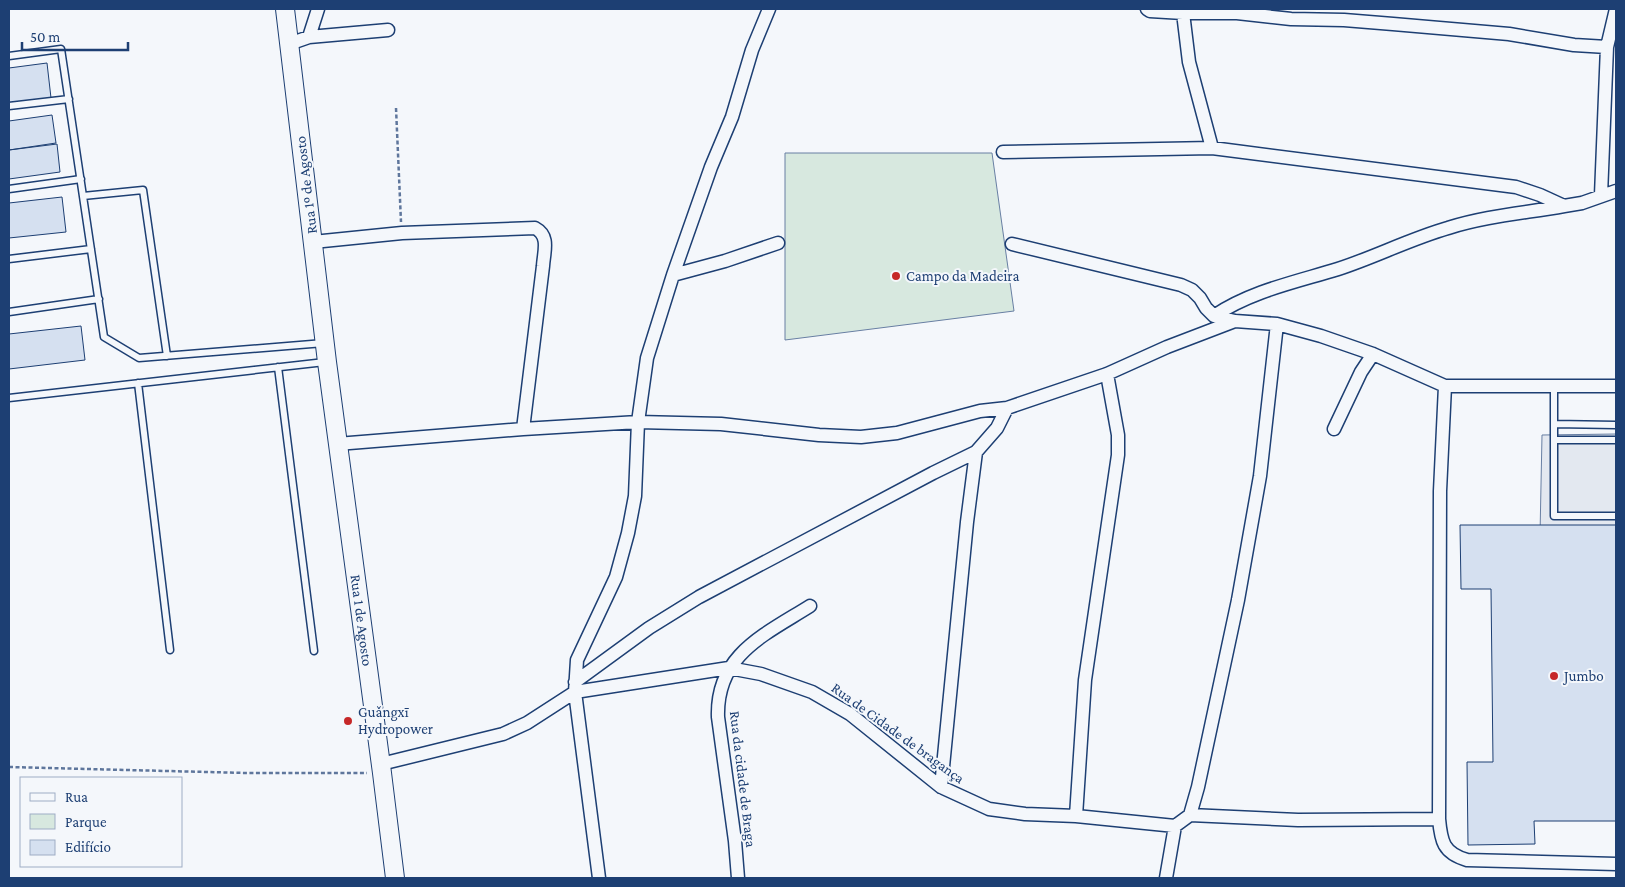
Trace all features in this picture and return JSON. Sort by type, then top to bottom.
[{"type":"main road","name":"Rua 1º de Agosto","points":[[285,9],[327,362]]},
{"type":"main road","name":"Rua 1 de Agosto","points":[[327,362],[395,878]]},
{"type":"street","points":[[309,37],[318,9]]},
{"type":"street","points":[[599,878],[575,687],[577,660],[616,577],[628,534],[634,496],[638,422],[647,358],[673,275],[711,167],[732,117],[752,50],[769,9]]},
{"type":"street","points":[[1147,9],[1150,11],[1237,14],[1291,19],[1344,20],[1393,24],[1509,34],[1574,45],[1607,47]]},
{"type":"street","points":[[1601,195],[1607,47],[1616,9]]},
{"type":"street","points":[[1183,13],[1189,62],[1212,148]]},
{"type":"street","points":[[289,44],[309,37],[388,30]]},
{"type":"street","points":[[1003,152],[1212,148],[1516,187],[1564,206]]},
{"type":"street","points":[[1214,316],[1241,300],[1348,266],[1398,245],[1448,228],[1506,214],[1582,203],[1616,191]]},
{"type":"street","points":[[313,242],[402,233],[535,228],[542,232],[545,238],[543,266],[523,429]]},
{"type":"street","points":[[673,275],[725,261],[778,243]]},
{"type":"street","points":[[1012,244],[1181,285],[1192,290],[1214,316],[1235,321],[1277,324],[1373,354],[1446,386],[1616,386]]},
{"type":"street","points":[[337,444],[638,422],[721,424],[819,435],[861,437],[897,433],[980,411],[1007,408],[1107,374],[1189,338],[1235,321]]},
{"type":"street","points":[[1166,878],[1175,826],[1190,815],[1198,787],[1238,600],[1260,476],[1277,324]]},
{"type":"street","points":[[1334,429],[1361,372],[1373,354]]},
{"type":"street","points":[[1076,816],[1085,680],[1118,456],[1118,435],[1107,374]]},
{"type":"street","points":[[1446,386],[1440,491],[1439,819],[1441,839],[1444,846],[1458,858],[1467,860],[1616,864]]},
{"type":"street","points":[[575,687],[649,628],[699,597],[976,452],[997,428],[1007,408]]},
{"type":"street","points":[[941,787],[967,522],[976,452]]},
{"type":"street","name":"Rua da cidade de Braga","points":[[738,878],[735,841],[718,717],[717,705],[721,687],[729,668],[744,650],[756,640],[810,606]]},
{"type":"street","name":"Rua de Cidade de bragança","points":[[382,768],[503,734],[527,723],[575,687],[729,668],[761,674],[812,692],[850,714],[941,787],[972,802],[1000,812],[1076,816],[1175,826]]},
{"type":"street","points":[[1190,815],[1298,820],[1439,819]]},
{"type":"lane","points":[[9,56],[61,49],[104,337],[139,358],[325,343]]},
{"type":"lane","points":[[9,106],[69,99]]},
{"type":"lane","points":[[9,189],[81,179]]},
{"type":"lane","points":[[83,196],[144,190],[167,356]]},
{"type":"lane","points":[[9,259],[91,249]]},
{"type":"lane","points":[[9,312],[99,300]]},
{"type":"lane","points":[[9,398],[327,362]]},
{"type":"lane","points":[[278,367],[314,651]]},
{"type":"lane","points":[[138,383],[170,650]]},
{"type":"lane","points":[[1554,386],[1554,516],[1616,516]]},
{"type":"lane","points":[[1554,424],[1616,425]]},
{"type":"lane","points":[[1554,440],[1616,440]]},
{"type":"path","points":[[396,108],[402,233]]},
{"type":"path","points":[[9,767],[246,773],[382,768]]},
{"type":"green space","name":"Campo da Madeira","points":[[785,153],[992,153],[1014,311],[785,340]]},
{"type":"shaded area","points":[[1616,434],[1616,538],[1540,536],[1542,435]]},
{"type":"building","points":[[47,63],[51,98],[9,103],[9,68]]},
{"type":"building","points":[[52,115],[56,143],[9,150],[9,121]]},
{"type":"building","points":[[57,144],[60,172],[9,179],[9,150]]},
{"type":"building","points":[[62,197],[66,232],[9,238],[9,203]]},
{"type":"building","points":[[81,326],[85,360],[9,369],[9,334]]},
{"type":"building","name":"Jumbo","points":[[1460,525],[1616,525],[1616,821],[1534,821],[1535,844],[1468,845],[1467,762],[1493,762],[1491,589],[1461,589]]},
{"type":"place","name":"Campo da Madeira","points":[[896,276]]},
{"type":"place","name":"Jumbo","points":[[1554,676]]},
{"type":"place","name":"Guǎngxī Hydropower","points":[[348,721]]}]
